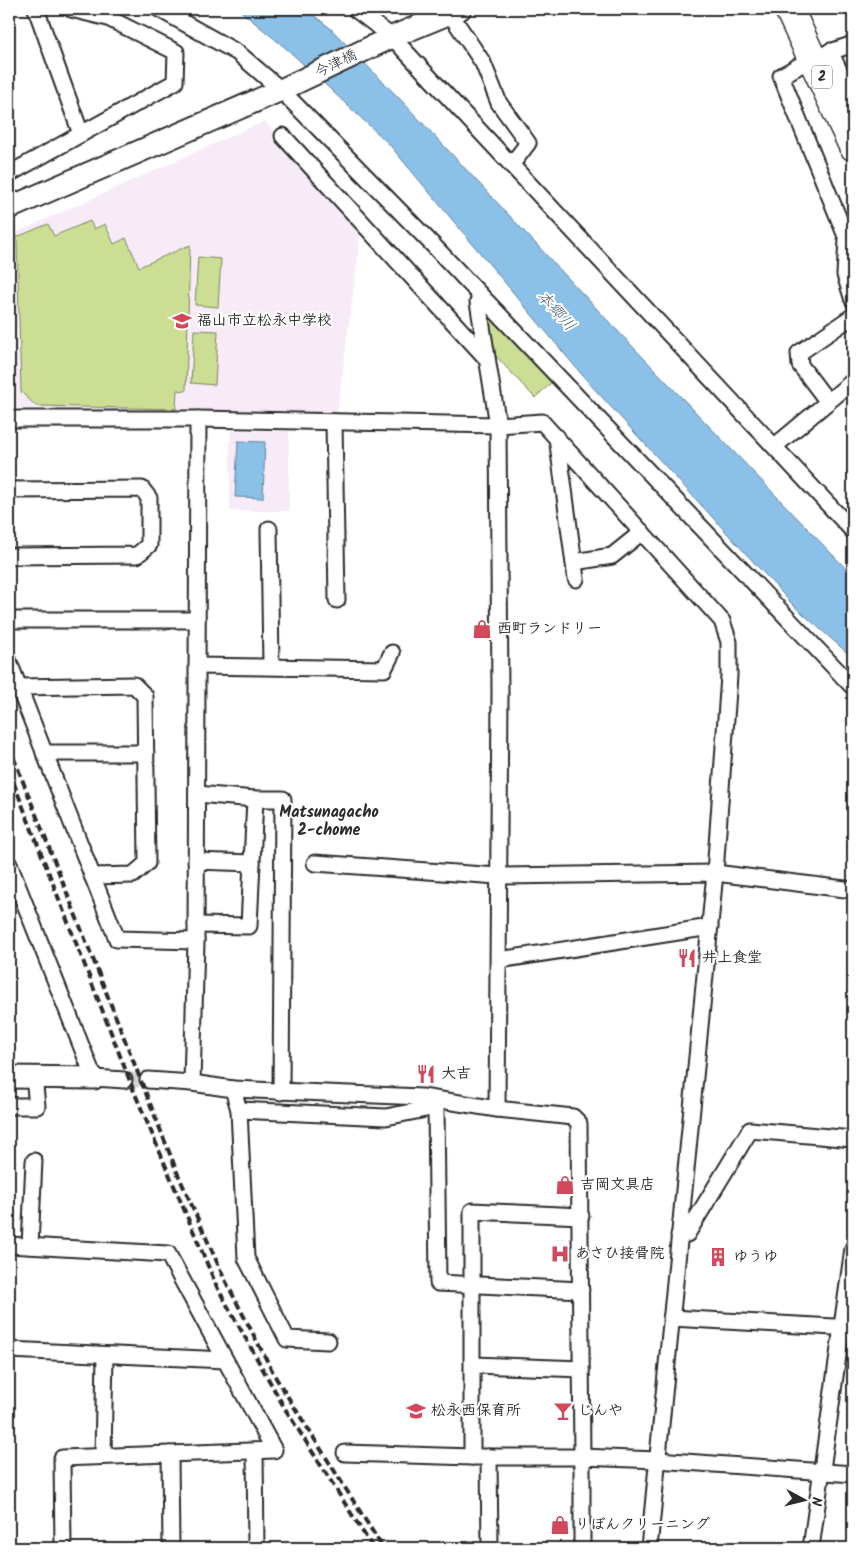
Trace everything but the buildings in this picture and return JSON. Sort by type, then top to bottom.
[{"type":"highway","name":"2","points":[[789,9],[821,54],[853,146]]},
{"type":"street","points":[[36,9],[81,134]]},
{"type":"street","points":[[9,174],[174,82],[176,52],[108,18],[72,9]]},
{"type":"street","points":[[159,9],[238,53],[284,89],[436,238],[480,295],[853,688]]},
{"type":"street","points":[[355,9],[388,39],[512,164],[853,531]]},
{"type":"street","points":[[453,10],[483,63],[499,103],[528,142],[512,164]]},
{"type":"street","name":"今津橋","points":[[9,208],[284,89],[453,10]]},
{"type":"street","points":[[853,44],[821,54],[781,76],[847,239],[845,275],[853,300]]},
{"type":"street","points":[[821,54],[853,100]]},
{"type":"street","points":[[282,136],[487,359]]},
{"type":"street","points":[[480,295],[478,302],[498,425],[499,960],[497,1109]]},
{"type":"street","points":[[828,402],[800,365],[799,353],[853,316]]},
{"type":"street","points":[[775,446],[853,381]]},
{"type":"street","points":[[9,419],[198,419],[498,425],[542,422],[722,621],[729,642],[729,676],[715,873],[649,1548]]},
{"type":"street","points":[[192,1083],[196,941],[198,419]]},
{"type":"street","points":[[334,422],[337,600]]},
{"type":"street","points":[[557,437],[576,579]]},
{"type":"street","points":[[9,490],[142,489],[150,498],[150,545],[137,555],[9,556]]},
{"type":"street","points":[[269,529],[271,666]]},
{"type":"street","points":[[574,562],[612,556],[642,532]]},
{"type":"street","points":[[9,620],[197,620]]},
{"type":"street","points":[[197,666],[323,667],[352,670],[384,669],[392,653]]},
{"type":"street","points":[[9,662],[117,939],[196,941]]},
{"type":"street","points":[[19,687],[134,685],[145,696],[147,863],[134,875],[92,876]]},
{"type":"street","points":[[44,753],[146,753]]},
{"type":"street","points":[[197,794],[283,799],[280,1092]]},
{"type":"street","points":[[196,925],[249,926],[255,798]]},
{"type":"street","points":[[196,861],[252,863]]},
{"type":"street","points":[[315,863],[498,876],[715,873],[853,890]]},
{"type":"street","points":[[9,864],[94,1078]]},
{"type":"street","points":[[499,960],[710,927]]},
{"type":"street","points":[[9,1077],[124,1080]]},
{"type":"street","points":[[9,1106],[37,1106],[34,1077]]},
{"type":"street","points":[[148,1080],[280,1092],[422,1097],[437,1104]]},
{"type":"street","points":[[233,1089],[239,1110],[246,1258],[287,1338],[328,1341]]},
{"type":"street","points":[[437,1104],[438,1283],[581,1290]]},
{"type":"street","points":[[239,1110],[386,1117],[437,1104],[573,1117],[579,1123],[582,1548]]},
{"type":"street","points":[[679,1235],[687,1234],[750,1130],[853,1139]]},
{"type":"street","points":[[30,1246],[34,1161]]},
{"type":"street","points":[[472,1457],[474,1284],[472,1212],[581,1216]]},
{"type":"street","points":[[9,1245],[168,1254],[274,1450],[62,1458],[63,1548]]},
{"type":"street","points":[[811,1548],[822,1472],[848,1328],[853,1248]]},
{"type":"street","points":[[671,1318],[848,1328]]},
{"type":"street","points":[[9,1350],[225,1360]]},
{"type":"street","points":[[103,1456],[105,1355]]},
{"type":"street","points":[[473,1366],[581,1369]]},
{"type":"street","points":[[255,1451],[256,1548]]},
{"type":"street","points":[[345,1453],[657,1460],[853,1474]]},
{"type":"street","points":[[170,1454],[171,1548]]},
{"type":"street","points":[[489,1457],[490,1548]]},
{"type":"shaded area","name":"福山市立松永中学校","points":[[265,121],[361,232],[337,415],[15,408],[13,234]]},
{"type":"shaded area","points":[[230,431],[289,431],[289,511],[230,511]]},
{"type":"green space","points":[[90,221],[94,229],[105,224],[114,244],[126,238],[139,267],[190,245],[186,391],[177,390],[176,409],[36,406],[21,392],[17,237],[48,224],[54,236]]},
{"type":"green space","points":[[198,257],[221,259],[218,307],[195,305]]},
{"type":"green space","points":[[486,308],[554,380],[535,398],[492,352]]},
{"type":"green space","points":[[194,330],[218,331],[215,385],[191,383]]},
{"type":"water","name":"本郷川","points":[[238,9],[305,9],[329,27],[400,99],[611,324],[853,576],[853,658],[794,606],[588,382],[388,143],[288,50]]},
{"type":"water","points":[[238,441],[265,442],[263,498],[235,497]]},
{"type":"tunnel","points":[[124,1080],[148,1080]]},
{"type":"railway","points":[[9,746],[177,1172],[224,1278],[276,1378],[383,1548]]},
{"type":"railway","points":[[9,771],[133,1089],[217,1287],[284,1407],[373,1548]]},
{"type":"place","name":"福山市立松永中学校","points":[[182,321]]},
{"type":"place","name":"西町ランドリー","points":[[482,629]]},
{"type":"place","name":"井上食堂","points":[[687,958]]},
{"type":"place","name":"大吉","points":[[426,1074]]},
{"type":"place","name":"吉岡文具店","points":[[565,1185]]},
{"type":"place","name":"あさひ接骨院","points":[[560,1254]]},
{"type":"place","name":"ゆうゆ","points":[[718,1257]]},
{"type":"place","name":"松永西保育所","points":[[416,1411]]},
{"type":"place","name":"じんや","points":[[563,1411]]},
{"type":"place","name":"りぼんクリーニング","points":[[560,1525]]},
{"type":"district","name":"Matsunagacho 2-chome","points":[[329,821]]}]
